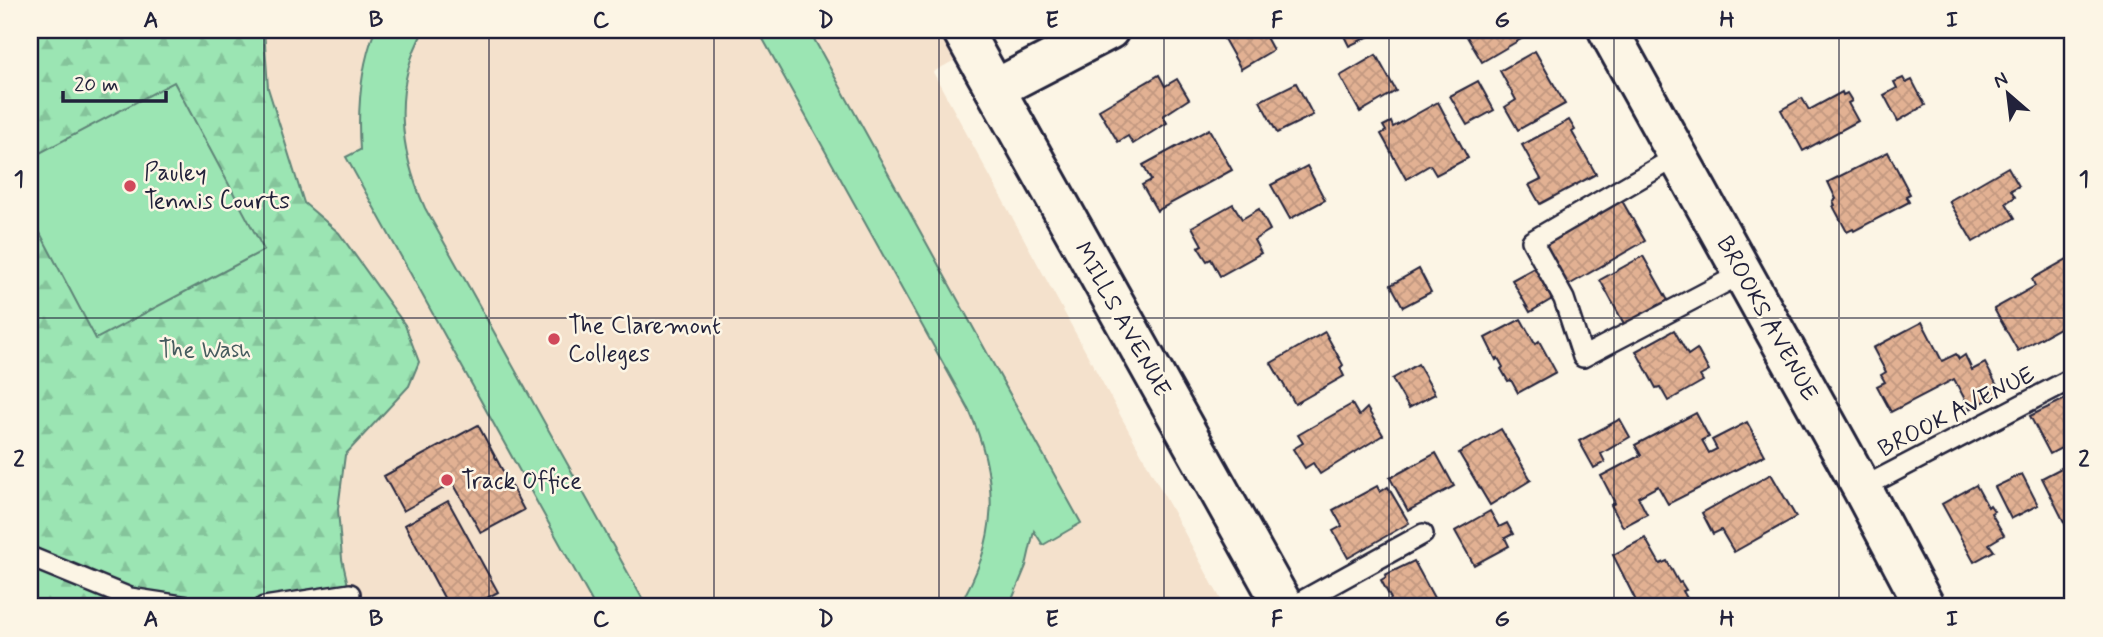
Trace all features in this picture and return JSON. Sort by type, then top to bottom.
[{"type":"street","name":"MILLS AVENUE","points":[[962,30],[1284,607]]},
{"type":"street","points":[[995,89],[1109,30]]},
{"type":"street","name":"BROOKS AVENUE","points":[[1608,30],[1925,607]]},
{"type":"lane","points":[[1678,156],[1532,241],[1564,299],[1583,357],[1743,273]]},
{"type":"lane","name":"BROOK AVENUE","points":[[1862,488],[2073,378]]},
{"type":"lane","points":[[1291,607],[1423,534]]},
{"type":"lane","points":[[30,557],[131,598],[188,607]]},
{"type":"lane","points":[[264,607],[350,594]]},
{"type":"shaded area","name":"The Claremont Colleges","points":[[30,30],[1010,30],[933,72],[1225,607],[30,607]]},
{"type":"green space","name":"The Wash","points":[[30,30],[264,30],[268,88],[304,203],[339,233],[405,325],[419,362],[409,386],[345,455],[338,509],[342,559],[350,594],[357,607],[30,607]]},
{"type":"green space","points":[[375,30],[424,30],[407,74],[403,96],[405,141],[416,186],[425,208],[647,607],[595,607],[346,157],[360,150],[361,89]]},
{"type":"green space","points":[[758,30],[809,30],[1081,523],[1043,545],[1034,531],[1026,566],[1009,607],[958,607],[972,582],[988,534],[990,486],[979,436],[969,410]]},
{"type":"green space","name":"Pauley Tennis Courts","points":[[174,82],[264,250],[96,339],[30,214],[30,158]]},
{"type":"building","points":[[1241,30],[1262,30],[1273,50],[1241,69],[1224,39]]},
{"type":"building","points":[[1341,30],[1377,30],[1378,32],[1349,46]]},
{"type":"building","points":[[1463,30],[1518,30],[1523,38],[1482,62]]},
{"type":"building","points":[[1535,51],[1565,104],[1518,130],[1505,107],[1516,100],[1500,71]]},
{"type":"building","points":[[1376,55],[1396,91],[1360,112],[1340,76]]},
{"type":"building","points":[[1159,75],[1165,86],[1177,79],[1189,99],[1163,116],[1167,123],[1133,144],[1128,136],[1118,142],[1099,110]]},
{"type":"building","points":[[1903,78],[1906,83],[1912,80],[1925,105],[1898,121],[1884,95],[1897,88],[1894,82]]},
{"type":"building","points":[[1478,81],[1494,110],[1467,125],[1450,96]]},
{"type":"building","points":[[1296,83],[1313,115],[1277,133],[1260,101]]},
{"type":"building","points":[[1842,92],[1843,95],[1847,93],[1852,101],[1848,103],[1858,121],[1803,151],[1781,110],[1802,98],[1809,110]]},
{"type":"building","points":[[1438,102],[1468,158],[1436,175],[1430,165],[1406,179],[1381,134],[1386,131],[1383,126],[1391,122],[1393,127]]},
{"type":"building","points":[[1569,120],[1575,130],[1572,132],[1596,174],[1540,204],[1529,185],[1541,179],[1522,145]]},
{"type":"building","points":[[1209,129],[1232,170],[1157,211],[1142,185],[1151,180],[1143,165]]},
{"type":"building","points":[[1888,152],[1910,194],[1906,196],[1909,202],[1854,231],[1853,229],[1847,232],[1833,206],[1836,199],[1828,182]]},
{"type":"building","points":[[1307,166],[1325,200],[1290,219],[1271,185]]},
{"type":"building","points":[[2008,167],[2019,186],[2011,190],[2015,197],[2006,203],[2015,218],[1973,242],[1949,201]]},
{"type":"building","points":[[2073,179],[2073,201],[2065,183]]},
{"type":"building","points":[[1621,199],[1645,241],[1567,286],[1543,244]]},
{"type":"building","points":[[1233,204],[1242,219],[1259,209],[1270,230],[1254,240],[1261,253],[1220,276],[1211,259],[1207,261],[1198,247],[1202,245],[1192,227]]},
{"type":"building","points":[[1643,256],[1671,306],[1628,331],[1600,280]]},
{"type":"building","points":[[2069,258],[2073,266],[2073,326],[2063,331],[2061,327],[2018,351],[1994,309],[2035,286],[2032,279]]},
{"type":"building","points":[[1541,264],[1559,295],[1530,312],[1512,280]]},
{"type":"building","points":[[1419,269],[1431,292],[1403,307],[1391,285]]},
{"type":"building","points":[[1521,319],[1535,344],[1539,341],[1556,372],[1518,393],[1511,380],[1508,381],[1501,369],[1503,367],[1498,358],[1496,360],[1485,338]]},
{"type":"building","points":[[1922,322],[1942,361],[1956,354],[1959,359],[1965,355],[1972,370],[1985,363],[2001,393],[1970,409],[1954,379],[1891,412],[1877,386],[1885,382],[1881,375],[1886,372],[1873,348]]},
{"type":"building","points":[[1674,330],[1688,355],[1697,349],[1709,371],[1700,376],[1703,381],[1668,401],[1660,387],[1656,388],[1636,351]]},
{"type":"building","points":[[1325,332],[1343,365],[1340,368],[1344,376],[1295,404],[1271,363]]},
{"type":"building","points":[[1418,364],[1435,394],[1409,408],[1392,379]]},
{"type":"building","points":[[2071,396],[2073,442],[2050,454],[2030,416]]},
{"type":"building","points":[[1352,404],[1359,416],[1367,408],[1383,435],[1320,474],[1313,463],[1305,468],[1293,449],[1303,443],[1298,435]]},
{"type":"building","points":[[1696,413],[1709,437],[1702,440],[1709,453],[1717,449],[1712,440],[1747,422],[1765,455],[1668,504],[1658,486],[1638,497],[1647,514],[1623,527],[1611,505],[1615,503],[1601,476],[1641,455],[1635,445]]},
{"type":"building","points":[[1620,419],[1630,437],[1601,454],[1605,462],[1594,468],[1579,441]]},
{"type":"building","name":"Track Office","points":[[478,425],[524,510],[481,533],[453,483],[403,511],[384,476]]},
{"type":"building","points":[[1501,429],[1531,480],[1490,505],[1459,453]]},
{"type":"building","points":[[1436,453],[1454,486],[1408,511],[1390,478]]},
{"type":"building","points":[[2073,462],[2073,525],[2067,528],[2042,478]]},
{"type":"building","points":[[1771,474],[1796,517],[1734,552],[1721,530],[1713,534],[1702,513]]},
{"type":"building","points":[[2022,474],[2038,505],[2011,519],[1995,487]]},
{"type":"building","points":[[1976,485],[1988,507],[1990,505],[1994,511],[1991,513],[2004,535],[1989,544],[1994,551],[1974,562],[1942,504]]},
{"type":"building","points":[[1377,486],[1380,492],[1388,487],[1409,523],[1348,558],[1333,531],[1342,526],[1333,510]]},
{"type":"building","name":"Track Office","points":[[448,501],[498,592],[470,607],[449,607],[405,525]]},
{"type":"building","points":[[1490,511],[1499,527],[1507,523],[1513,534],[1505,538],[1509,546],[1474,565],[1455,531]]},
{"type":"building","points":[[1645,538],[1660,564],[1667,561],[1686,590],[1683,591],[1692,607],[1639,607],[1613,555]]},
{"type":"building","points":[[1414,561],[1439,607],[1378,607],[1391,599],[1381,580],[1385,575]]},
{"type":"place","name":"Pauley Tennis Courts","points":[[130,186]]},
{"type":"place","name":"The Claremont Colleges","points":[[554,339]]},
{"type":"place","name":"Track Office","points":[[447,480]]}]
